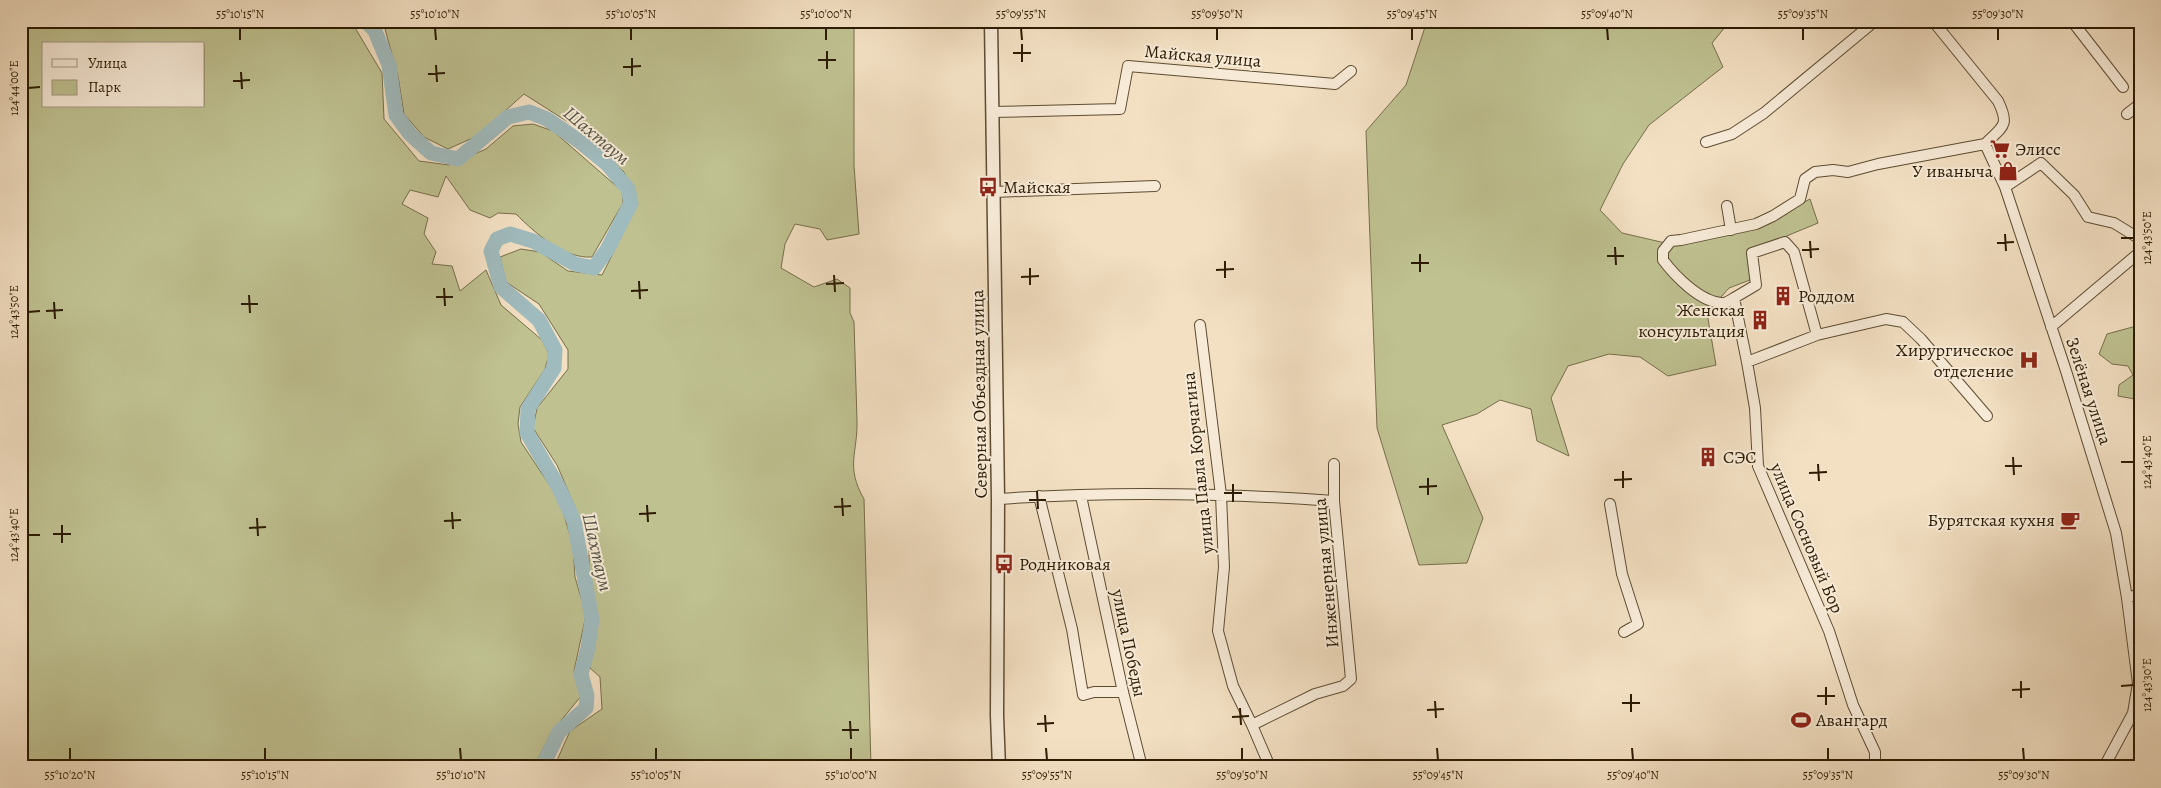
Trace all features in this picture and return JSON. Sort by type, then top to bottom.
[{"type":"street","name":"Северная Объездная улица","points":[[991,21],[998,499],[997,716],[999,767]]},
{"type":"street","points":[[1706,142],[1732,134],[1764,113],[1875,21]]},
{"type":"street","points":[[1817,335],[1794,252],[1785,242],[1752,253],[1756,285],[1724,303],[1708,298],[1688,288],[1662,260],[1663,252],[1671,240],[1681,240],[1731,230],[1756,224],[1773,216],[1800,199],[1806,179],[1815,172],[1833,170],[1848,172],[1878,164],[1985,144],[2004,125],[2005,116],[1998,101],[1933,21]]},
{"type":"street","points":[[2072,21],[2123,87]]},
{"type":"street","name":"Майская улица","points":[[992,112],[1120,109],[1128,66],[1335,84],[1351,71]]},
{"type":"street","points":[[2127,114],[2140,104]]},
{"type":"street","name":"Зелёная улица","points":[[1985,144],[2006,187],[2116,533],[2138,683],[2133,713],[2104,767]]},
{"type":"street","points":[[2006,187],[2041,163],[2074,195],[2088,217],[2114,223],[2140,238]]},
{"type":"street","points":[[994,192],[1155,186]]},
{"type":"street","points":[[1727,206],[1731,230]]},
{"type":"street","points":[[2051,327],[2140,252]]},
{"type":"street","name":"улица Сосновый Бор","points":[[1734,298],[1755,408],[1758,466],[1829,631],[1853,705],[1875,752],[1875,767]]},
{"type":"street","points":[[1747,362],[1817,335],[1886,319],[1903,322],[1921,339],[1987,416]]},
{"type":"street","name":"улица Павла Корчагина","points":[[1200,325],[1220,495],[1224,567],[1218,632],[1232,686],[1252,725],[1270,767]]},
{"type":"street","name":"Инженерная улица","points":[[1252,725],[1315,694],[1343,686],[1351,679],[1334,501],[1334,464]]},
{"type":"street","points":[[998,499],[1039,496],[1220,495],[1334,501]]},
{"type":"street","points":[[1039,496],[1072,629],[1083,695],[1094,692],[1123,692]]},
{"type":"street","name":"улица Победы","points":[[1081,496],[1123,692],[1142,767]]},
{"type":"street","points":[[1610,504],[1622,574],[1638,624],[1624,632]]},
{"type":"street","points":[[2127,598],[2140,594]]},
{"type":"green space","points":[[21,21],[351,21],[382,73],[384,119],[419,161],[449,165],[486,149],[513,126],[533,124],[553,131],[622,191],[623,203],[592,257],[581,257],[561,249],[532,229],[516,214],[498,213],[490,218],[470,210],[446,176],[438,197],[410,190],[402,204],[428,218],[424,234],[436,252],[432,264],[452,266],[460,291],[486,270],[501,305],[542,340],[549,354],[545,369],[520,407],[518,424],[521,442],[560,501],[573,546],[575,577],[586,615],[574,671],[581,696],[551,733],[534,767],[21,767]]},
{"type":"green space","points":[[379,21],[854,21],[854,166],[859,234],[827,240],[820,229],[795,224],[785,244],[781,268],[814,287],[837,279],[850,288],[850,313],[854,322],[857,420],[854,468],[858,487],[864,499],[871,767],[554,767],[570,731],[602,709],[600,677],[590,668],[596,634],[589,570],[589,540],[557,465],[533,428],[537,408],[568,369],[568,350],[539,304],[506,282],[500,257],[521,249],[540,252],[568,271],[602,275],[638,204],[624,172],[579,129],[524,94],[477,136],[448,149],[424,137],[404,114],[398,76],[385,29]]},
{"type":"green space","points":[[1427,21],[1730,21],[1712,43],[1723,67],[1649,125],[1623,164],[1600,210],[1622,233],[1674,245],[1760,226],[1810,199],[1818,223],[1748,252],[1750,280],[1729,288],[1707,313],[1716,365],[1668,376],[1640,357],[1609,354],[1568,366],[1551,398],[1569,456],[1537,441],[1531,409],[1500,400],[1477,414],[1442,425],[1483,518],[1467,563],[1419,565],[1377,428],[1366,131],[1406,85]]},
{"type":"green space","points":[[2140,325],[2140,400],[2118,396],[2119,385],[2133,375],[2128,366],[2112,364],[2099,354],[2107,334]]},
{"type":"waterway","name":"Шахтаум","points":[[366,21],[375,31],[389,65],[396,115],[410,134],[431,153],[458,159],[508,117],[529,112],[547,119],[579,141],[607,164],[628,189],[631,203],[607,250],[594,268],[575,264],[533,241],[510,234],[497,239],[491,251],[501,287],[539,320],[555,350],[554,368],[528,409],[527,433],[559,488],[574,521],[592,619],[588,648],[581,674],[587,696],[586,708],[559,732],[542,767]]},
{"type":"place","name":"Элисс","points":[[2000,149]]},
{"type":"place","name":"У иваныча","points":[[2008,171]]},
{"type":"place","name":"Майская","points":[[988,187]]},
{"type":"place","name":"Роддом","points":[[1783,296]]},
{"type":"place","name":"Женская консультация","points":[[1760,320]]},
{"type":"place","name":"Хирургическое отделение","points":[[2029,360]]},
{"type":"place","name":"СЭС","points":[[1708,457]]},
{"type":"place","name":"Бурятская кухня","points":[[2070,520]]},
{"type":"place","name":"Родниковая","points":[[1004,564]]},
{"type":"place","name":"Авангард","points":[[1801,720]]}]
